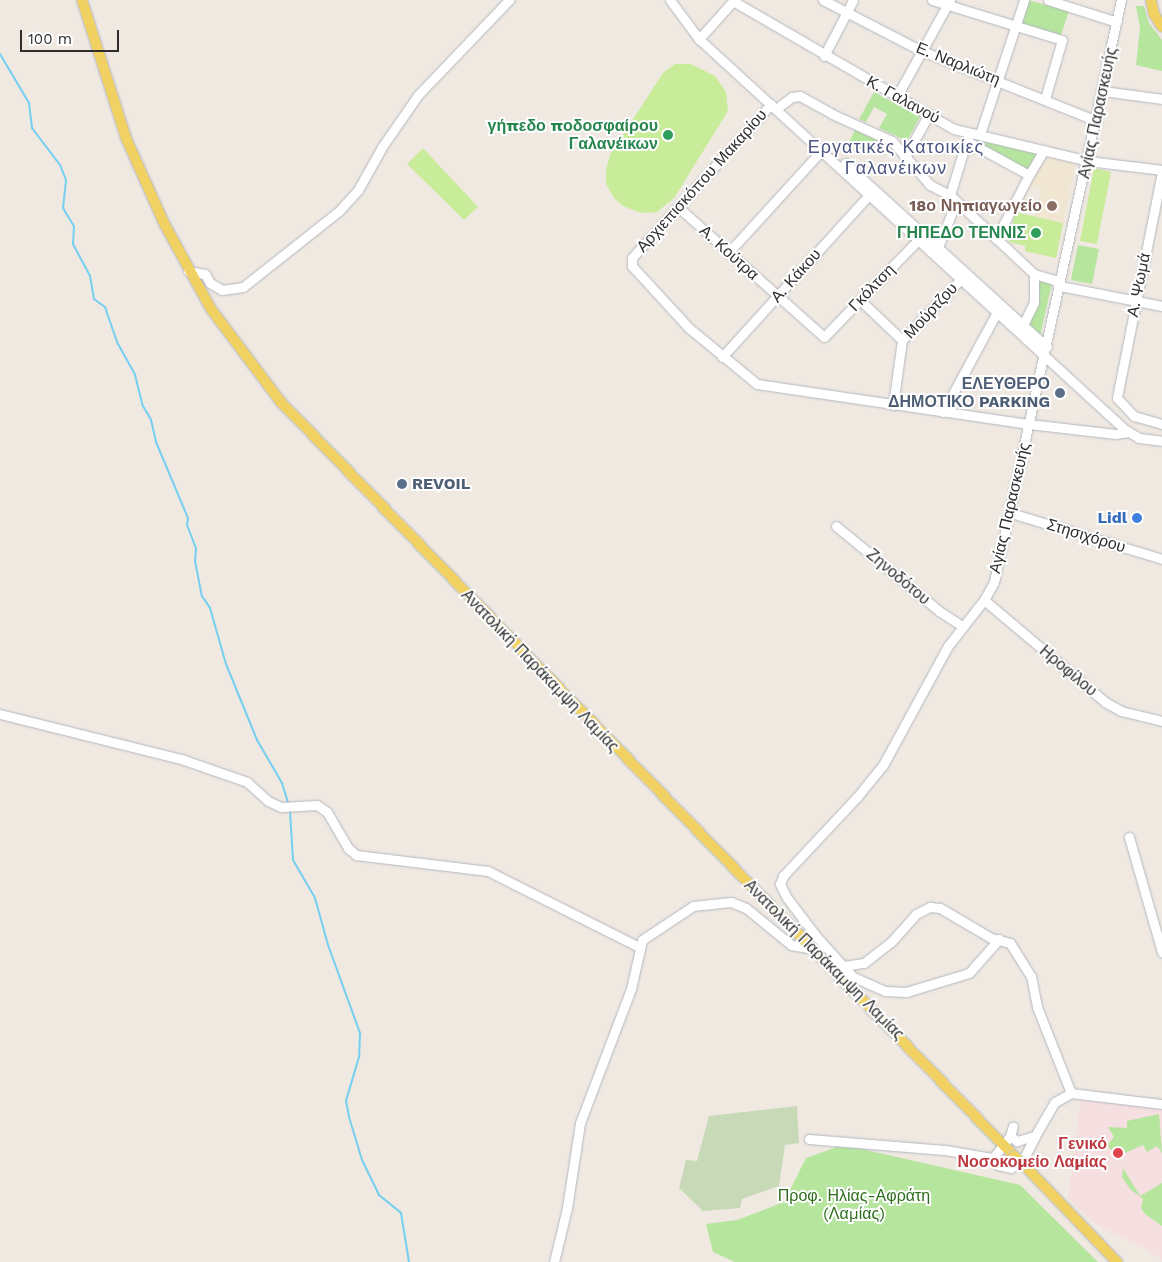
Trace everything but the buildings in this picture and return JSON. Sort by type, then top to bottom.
[{"type":"main road","name":"Ανατολική Παράκαμψη Λαμίας","points":[[82,0],[134,161],[188,271],[235,343],[295,418],[814,949],[840,967],[1007,1140],[1014,1156],[1117,1262]]},
{"type":"main road","points":[[1151,0],[1154,14],[1162,27]]},
{"type":"street","points":[[188,271],[205,274],[210,283],[222,290],[243,287],[339,211],[358,190],[382,147],[418,95],[509,0]]},
{"type":"street","points":[[670,0],[698,39],[870,194],[997,312],[1046,351]]},
{"type":"street","points":[[698,39],[734,0]]},
{"type":"street","name":"Κ. Γαλανού","points":[[734,0],[824,56],[968,137],[980,134],[1088,161],[1162,171]]},
{"type":"street","name":"Ε. Ναρλιώτη","points":[[824,0],[922,51],[1097,120]]},
{"type":"street","points":[[824,56],[853,0]]},
{"type":"street","points":[[932,0],[948,3],[1062,40],[1045,99]]},
{"type":"street","points":[[980,134],[1024,0]]},
{"type":"street","points":[[1048,0],[1078,5],[1117,22]]},
{"type":"street","name":"Αγίας Παρασκευής","points":[[840,967],[786,898],[781,890],[780,880],[883,765],[962,626],[984,600],[998,571],[1097,120],[1121,0]]},
{"type":"street","points":[[897,96],[948,3]]},
{"type":"street","points":[[1103,91],[1162,99]]},
{"type":"street","name":"Αρχιεπισκόπου Μακαρίου","points":[[722,357],[680,320],[632,266],[632,258],[774,107],[795,96],[805,97],[832,114],[892,140],[906,154],[930,185],[953,198],[1034,274]]},
{"type":"street","points":[[906,154],[929,114]]},
{"type":"street","points":[[938,248],[968,137],[1029,175]]},
{"type":"street","points":[[996,239],[1044,150]]},
{"type":"street","points":[[729,252],[822,151]]},
{"type":"street","points":[[845,163],[1023,325],[1046,351],[1128,432],[1139,438],[1162,441]]},
{"type":"street","name":"Α. Ψωμά","points":[[1162,171],[1118,398],[1134,416],[1162,424]]},
{"type":"street","name":"Α. Κάκου","points":[[722,357],[870,194]]},
{"type":"street","name":"Α. Κούτρα","points":[[678,207],[777,296],[826,337]]},
{"type":"street","name":"Γκόλτση","points":[[826,337],[919,239]]},
{"type":"street","points":[[1023,325],[1034,302],[1034,274],[1055,280],[1060,286],[1162,306]]},
{"type":"street","name":"Μούρτζου","points":[[893,404],[902,340],[962,278]]},
{"type":"street","points":[[860,300],[902,340]]},
{"type":"street","points":[[943,412],[997,312]]},
{"type":"street","points":[[722,357],[757,384],[1029,424],[1119,434],[1128,432]]},
{"type":"street","name":"Στησιχόρου","points":[[1011,514],[1162,559]]},
{"type":"street","name":"Ζηνοδότου","points":[[836,526],[939,612],[962,626]]},
{"type":"street","name":"Ηροφίλου","points":[[984,600],[1105,702],[1121,711],[1162,720]]},
{"type":"street","points":[[0,714],[184,760],[247,782],[268,801],[281,807],[317,805],[327,812],[348,848],[356,855],[488,870],[639,947]]},
{"type":"street","points":[[1129,837],[1162,952]]},
{"type":"street","points":[[554,1262],[566,1217],[580,1123],[631,989],[639,947],[645,938],[689,908],[725,902],[742,905],[790,945],[814,949]]},
{"type":"street","points":[[840,967],[864,963],[891,942],[916,914],[930,907],[940,908],[1013,946],[1030,973],[1040,1015],[1071,1093]]},
{"type":"street","points":[[840,967],[863,984],[901,993],[969,973],[999,939]]},
{"type":"street","points":[[809,1139],[946,1150],[993,1158],[998,1165],[1015,1167],[1055,1102],[1071,1093],[1162,1104]]},
{"type":"street","points":[[993,1158],[1007,1140],[1013,1126]]},
{"type":"street","points":[[1007,1140],[1017,1141],[1035,1136]]},
{"type":"shaded area","points":[[1043,151],[1076,161],[1063,223],[1036,217],[1042,188],[1026,184]]},
{"type":"shaded area","name":"Γενικό Νοσοκομείο Λαμίας","points":[[1081,1099],[1162,1108],[1162,1261],[1146,1249],[1092,1222],[1068,1198]]},
{"type":"green space","points":[[1027,0],[1069,11],[1060,38],[1019,25]]},
{"type":"green space","points":[[1136,6],[1144,6],[1149,23],[1162,40],[1162,71],[1136,65],[1140,28]]},
{"type":"green space","name":"γήπεδο ποδοσφαίρου Γαλανέικων","points":[[675,64],[691,64],[715,76],[726,92],[728,111],[674,198],[657,212],[641,213],[623,206],[614,198],[606,184],[606,169],[611,153],[663,73]]},
{"type":"green space","points":[[874,92],[920,117],[907,141],[879,128],[887,114],[874,107],[866,122],[859,119]]},
{"type":"green space","points":[[855,130],[878,141],[869,155],[849,142]]},
{"type":"green space","points":[[974,139],[1037,154],[1031,170],[1026,171],[972,142]]},
{"type":"green space","points":[[423,148],[478,207],[464,220],[407,164]]},
{"type":"green space","points":[[1094,168],[1111,172],[1097,244],[1080,241]]},
{"type":"green space","name":"ΓΗΠΕΔΟ ΤΕΝΝΙΣ","points":[[1015,212],[1063,223],[1056,258],[1025,251],[1025,246],[1009,242]]},
{"type":"green space","points":[[1078,245],[1099,249],[1092,284],[1071,280]]},
{"type":"green space","points":[[1037,279],[1052,283],[1040,336],[1025,324]]},
{"type":"green space","points":[[797,1106],[799,1143],[785,1145],[779,1186],[742,1199],[740,1208],[703,1211],[679,1188],[686,1160],[697,1161],[709,1116]]},
{"type":"green space","points":[[1159,1114],[1162,1153],[1157,1146],[1147,1152],[1143,1145],[1125,1153],[1120,1161],[1107,1145],[1114,1137],[1108,1127],[1127,1128],[1127,1121]]},
{"type":"green space","name":"Προφ. Ηλίας-Αφράτη (Λαμίας)","points":[[837,1147],[857,1148],[1020,1185],[1098,1262],[735,1262],[713,1252],[706,1224],[737,1220],[784,1202],[806,1158]]},
{"type":"green space","points":[[1123,1168],[1140,1196],[1162,1183],[1162,1226],[1145,1214],[1141,1208],[1143,1199],[1130,1189],[1122,1177]]},
{"type":"waterway","points":[[0,54],[29,103],[32,128],[60,165],[66,180],[63,208],[74,226],[73,244],[90,276],[94,299],[105,307],[117,342],[135,375],[143,406],[151,420],[156,442],[188,518],[187,525],[196,548],[195,561],[202,596],[210,608],[226,664],[257,740],[282,783],[288,803]]},
{"type":"waterway","points":[[290,811],[293,860],[315,898],[328,945],[360,1033],[359,1057],[346,1101],[349,1117],[362,1160],[379,1195],[401,1213],[409,1262]]},
{"type":"place","name":"γήπεδο ποδοσφαίρου Γαλανέικων","points":[[668,135]]},
{"type":"place","name":"18ο Νηπιαγωγείο","points":[[1052,206]]},
{"type":"place","name":"ΓΗΠΕΔΟ ΤΕΝΝΙΣ","points":[[1036,233]]},
{"type":"place","name":"ΕΛΕΥΘΕΡΟ ΔΗΜΟΤΙΚΟ PARKING","points":[[1060,393]]},
{"type":"place","name":"REVOIL","points":[[402,484]]},
{"type":"place","name":"Lidl","points":[[1137,518]]},
{"type":"place","name":"Γενικό Νοσοκομείο Λαμίας","points":[[1118,1153]]},
{"type":"district","name":"Εργατικές Κατοικίες Γαλανέικων","points":[[896,158]]}]
